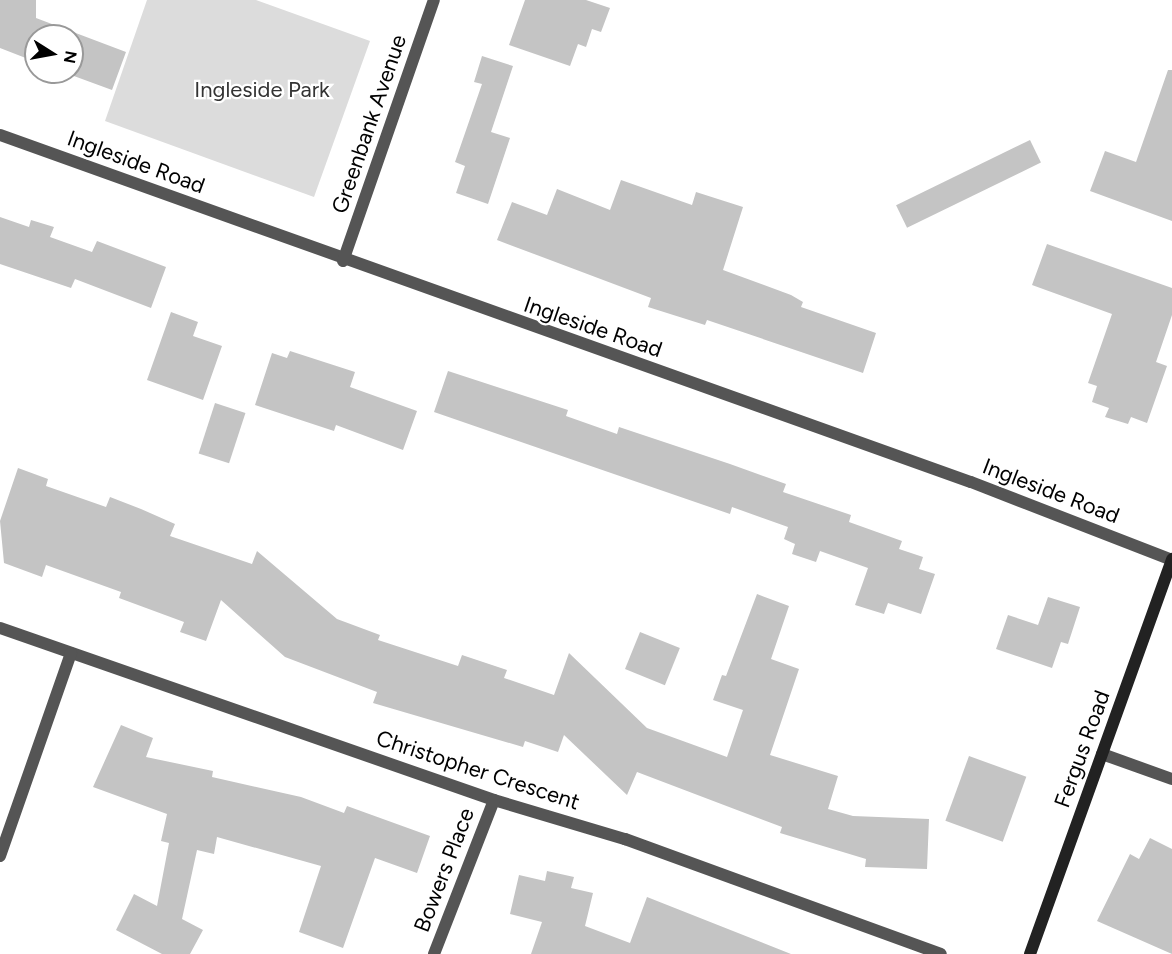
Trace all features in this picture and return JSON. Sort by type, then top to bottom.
[{"type":"street","name":"Greenbank Avenue","points":[[343,261],[434,0]]},
{"type":"street","name":"Ingleside Road","points":[[0,135],[343,261],[971,482],[1172,559]]},
{"type":"street","name":"Fergus Road","points":[[1030,954],[1172,559]]},
{"type":"street","name":"Christopher Crescent","points":[[0,628],[494,800],[625,839],[942,954]]},
{"type":"street","points":[[0,856],[71,653]]},
{"type":"street","points":[[1102,754],[1172,779]]},
{"type":"street","name":"Bowers Place","points":[[434,954],[494,800]]},
{"type":"green space","name":"Ingleside Park","points":[[147,0],[256,0],[370,41],[314,197],[105,121]]},
{"type":"building","points":[[0,0],[36,0],[36,18],[52,24],[24,24],[24,57],[0,48]]},
{"type":"building","points":[[525,0],[586,0],[610,8],[601,32],[592,29],[586,47],[578,44],[570,66],[509,45]]},
{"type":"building","points":[[84,36],[126,52],[112,90],[84,80]]},
{"type":"building","points":[[482,56],[513,66],[491,132],[510,138],[488,204],[456,193],[465,166],[455,162],[482,84],[474,82]]},
{"type":"building","points":[[1168,70],[1172,70],[1172,221],[1090,191],[1105,151],[1136,162]]},
{"type":"building","points":[[1030,140],[1041,162],[907,228],[896,205]]},
{"type":"building","points":[[621,180],[692,205],[696,192],[743,207],[723,270],[791,295],[803,302],[801,307],[876,333],[863,373],[707,320],[705,325],[648,307],[651,298],[497,240],[512,202],[547,215],[557,189],[610,210]]},
{"type":"building","points":[[0,217],[29,227],[31,220],[54,227],[50,237],[92,252],[97,241],[166,267],[151,308],[75,279],[71,288],[0,264]]},
{"type":"building","points":[[1047,244],[1172,288],[1172,315],[1156,362],[1167,366],[1147,423],[1131,417],[1128,424],[1105,417],[1109,408],[1092,402],[1097,386],[1088,383],[1112,314],[1032,285]]},
{"type":"building","points":[[171,312],[198,322],[193,336],[222,346],[203,400],[147,380]]},
{"type":"building","points":[[290,351],[355,372],[350,387],[417,411],[403,450],[336,425],[334,431],[255,405],[272,353],[287,358]]},
{"type":"building","points":[[448,371],[568,410],[566,416],[617,434],[619,427],[786,484],[783,492],[851,515],[849,522],[902,541],[899,549],[923,557],[919,569],[935,574],[921,614],[888,603],[884,614],[855,605],[868,568],[820,551],[816,562],[792,554],[795,544],[784,539],[788,527],[732,507],[730,514],[434,412]]},
{"type":"building","points":[[215,403],[245,413],[229,463],[199,453]]},
{"type":"building","points":[[18,468],[48,479],[46,486],[106,507],[110,497],[175,524],[170,536],[252,564],[257,551],[337,619],[380,635],[378,640],[458,666],[462,655],[507,670],[504,678],[554,695],[569,653],[647,728],[727,757],[743,710],[713,700],[722,675],[726,676],[757,594],[789,606],[771,659],[799,669],[770,755],[838,776],[828,809],[853,816],[929,819],[927,869],[865,867],[866,859],[780,833],[782,827],[637,772],[627,795],[564,735],[558,752],[525,741],[523,747],[373,703],[377,692],[285,657],[221,600],[206,641],[180,632],[184,622],[119,598],[121,592],[46,565],[42,577],[4,563],[0,521]]},
{"type":"building","points":[[1048,597],[1080,607],[1068,644],[1061,642],[1052,668],[996,649],[1008,615],[1038,625]]},
{"type":"building","points":[[640,632],[680,648],[665,685],[625,669]]},
{"type":"building","points":[[121,725],[153,738],[146,757],[213,771],[212,777],[301,797],[344,813],[347,806],[430,836],[417,873],[375,858],[343,948],[299,932],[321,866],[217,837],[214,854],[197,850],[182,919],[203,930],[190,954],[162,954],[116,930],[134,894],[157,906],[169,843],[161,841],[167,814],[93,787]]},
{"type":"building","points":[[969,756],[1026,777],[1003,842],[945,821]]},
{"type":"building","points":[[1150,838],[1172,849],[1172,954],[1097,921],[1130,854],[1139,859]]},
{"type":"building","points":[[547,871],[574,877],[571,888],[593,893],[585,926],[630,943],[647,897],[791,954],[531,954],[542,922],[510,914],[519,875],[545,881]]}]
